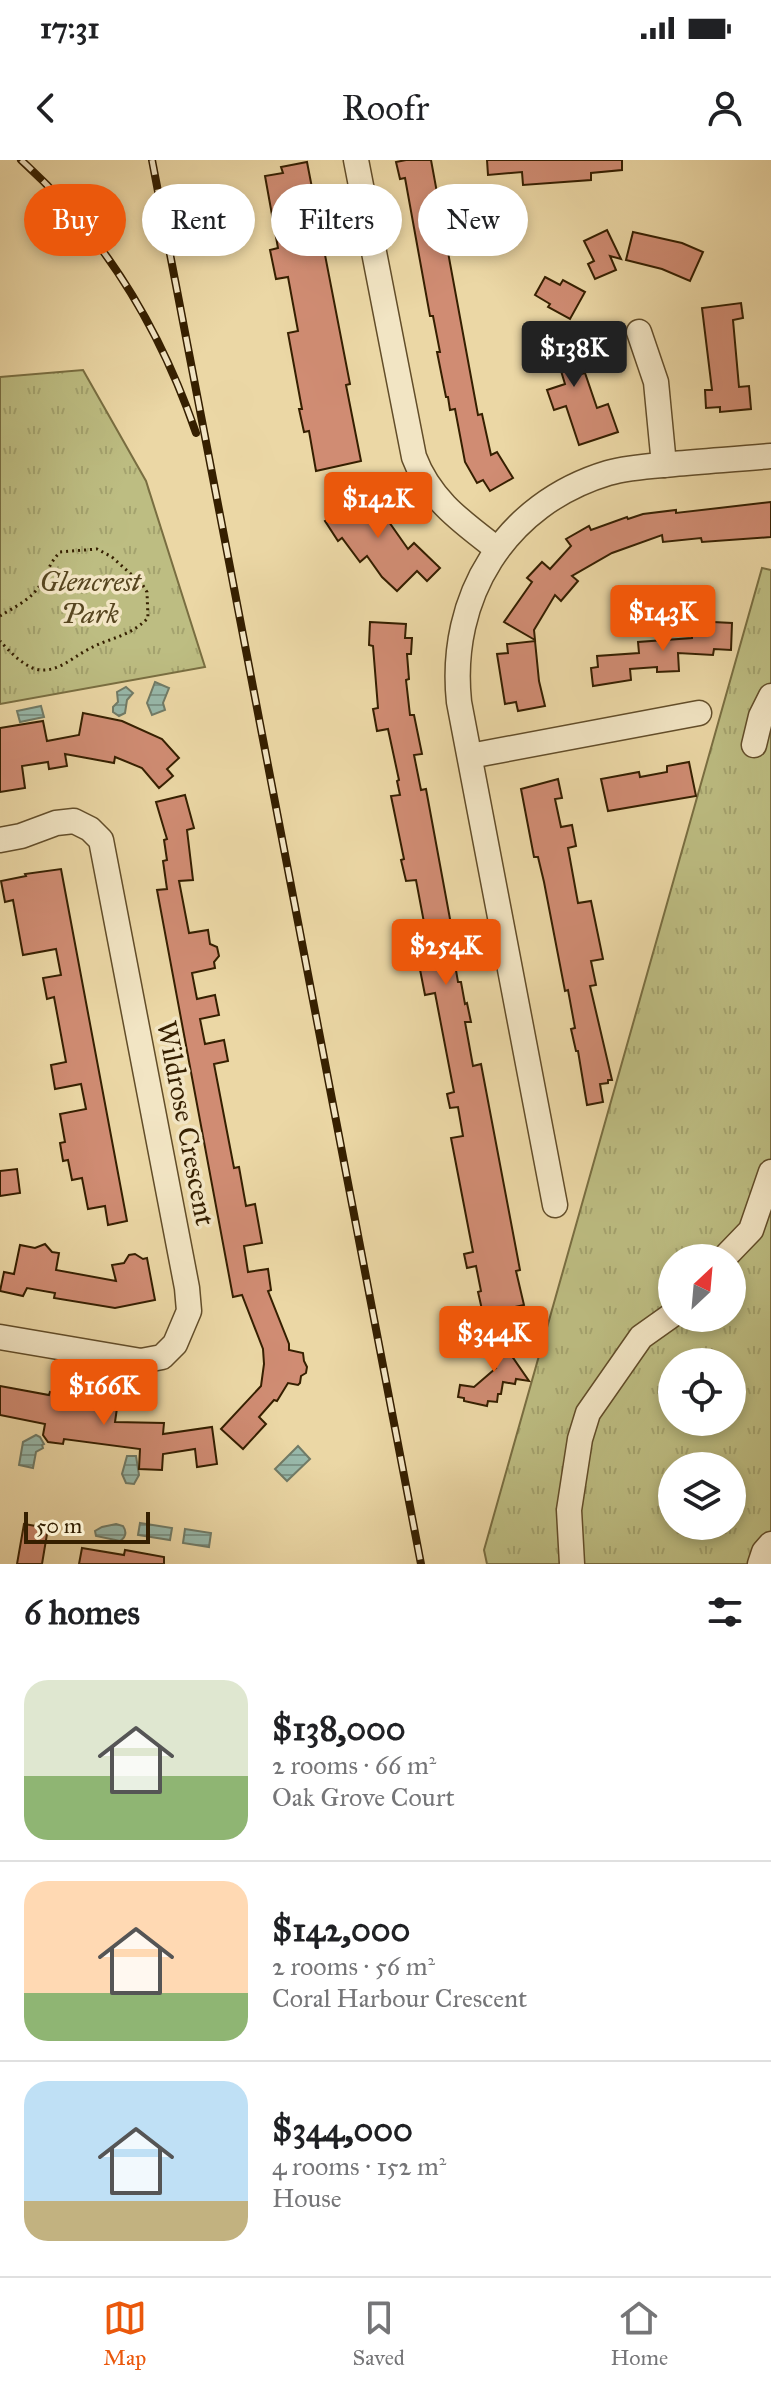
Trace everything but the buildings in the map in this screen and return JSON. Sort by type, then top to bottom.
[{"type":"street","points":[[356,160],[414,457],[421,475],[439,502],[497,549]]},
{"type":"street","points":[[639,332],[656,382],[664,465]]},
{"type":"street","points":[[555,1205],[457,683],[458,648],[464,618],[474,590],[497,549],[534,511],[558,494],[610,473],[771,456]]},
{"type":"street","points":[[754,745],[761,716],[771,696]]},
{"type":"street","points":[[470,756],[699,713]]},
{"type":"street","name":"Wildrose Crescent","points":[[0,840],[56,823],[74,821],[90,829],[101,840],[189,1311],[175,1344],[162,1357],[141,1361],[0,1337]]},
{"type":"street","points":[[738,1244],[751,1230],[771,1172]]},
{"type":"street","points":[[572,1564],[569,1510],[580,1439],[588,1413],[641,1337],[658,1325]]},
{"type":"street","points":[[760,1564],[771,1544]]},
{"type":"path","points":[[0,616],[33,594],[49,564],[60,552],[97,549],[112,557],[147,592],[148,618],[139,627],[54,668],[38,670],[23,662],[0,641]]},
{"type":"green space","name":"Glencrest Park","points":[[83,370],[146,481],[205,667],[0,704],[0,377]]},
{"type":"green space","points":[[762,568],[771,570],[771,1564],[487,1564],[484,1550]]},
{"type":"shaded area","points":[[155,682],[169,688],[163,703],[165,710],[152,715],[147,703]]},
{"type":"shaded area","points":[[126,687],[133,693],[127,700],[125,713],[119,716],[113,712],[113,707],[118,702],[117,692]]},
{"type":"shaded area","points":[[41,706],[44,717],[20,722],[17,711]]},
{"type":"shaded area","points":[[36,1435],[44,1444],[36,1452],[33,1468],[19,1465],[23,1442]]},
{"type":"shaded area","points":[[298,1446],[310,1459],[287,1481],[275,1469]]},
{"type":"shaded area","points":[[127,1456],[136,1456],[139,1475],[134,1484],[126,1483],[122,1474]]},
{"type":"shaded area","points":[[140,1523],[172,1528],[170,1540],[138,1535]]},
{"type":"shaded area","points":[[116,1524],[125,1530],[125,1536],[120,1541],[96,1536],[95,1531]]},
{"type":"shaded area","points":[[185,1529],[211,1533],[209,1547],[183,1543]]},
{"type":"railway","points":[[21,160],[78,219],[126,285],[165,356],[196,433]]},
{"type":"railway","points":[[152,160],[421,1564]]}]
